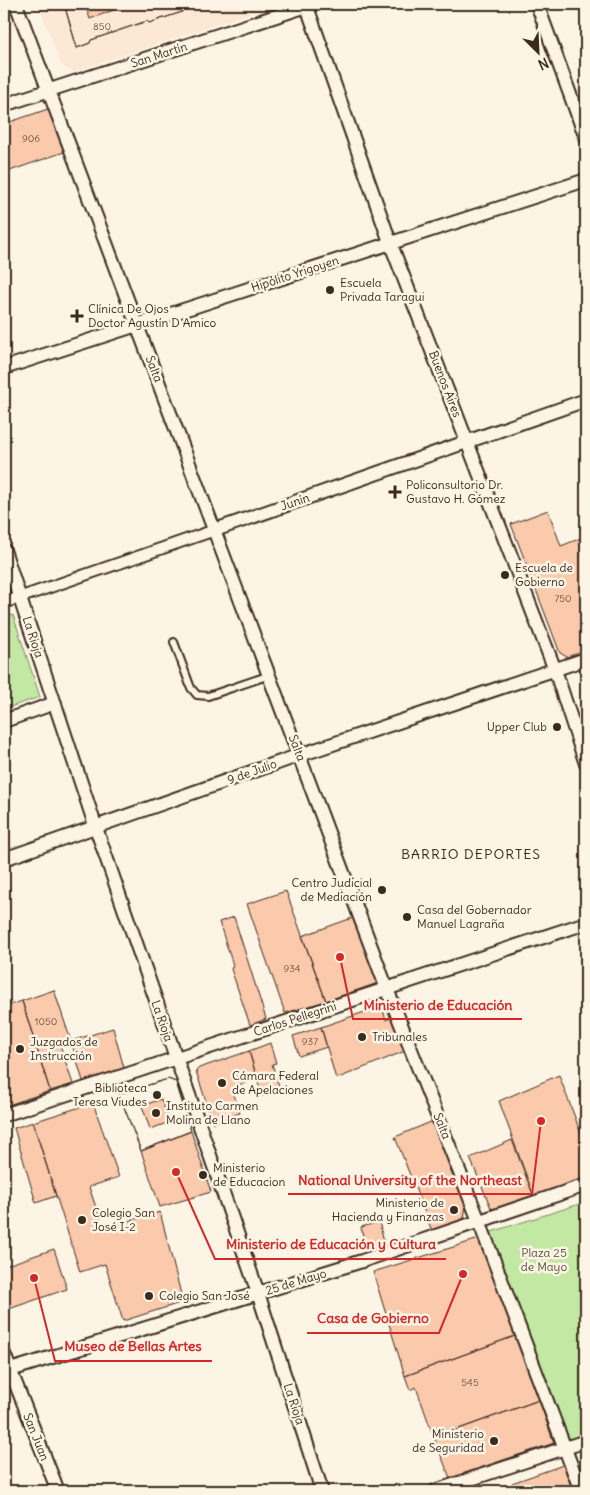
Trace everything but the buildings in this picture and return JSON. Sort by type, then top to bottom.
[{"type":"street","name":"Salta","points":[[16,4],[387,989],[479,1221],[581,1491]]},
{"type":"street","name":"San Martín","points":[[4,105],[309,4]]},
{"type":"street","name":"Buenos Aires","points":[[309,4],[390,242],[555,670],[586,764]]},
{"type":"street","points":[[537,4],[586,138]]},
{"type":"street","name":"Hipólito Yrigoyen","points":[[4,368],[586,180]]},
{"type":"street","name":"Junín","points":[[4,603],[586,400]]},
{"type":"street","name":"La Rioja","points":[[4,550],[96,828],[258,1293],[322,1491]]},
{"type":"street","name":"9 de Julio","points":[[4,859],[300,755],[586,659]]},
{"type":"street","points":[[4,721],[55,703]]},
{"type":"street","name":"Carlos Pellegrini","points":[[4,1115],[586,923]]},
{"type":"street","name":"25 de Mayo","points":[[7,1372],[362,1261],[586,1185]]},
{"type":"street","name":"San Juan","points":[[4,1354],[7,1372],[58,1491]]},
{"type":"street","points":[[435,1491],[586,1442]]},
{"type":"lane","points":[[174,642],[191,688],[197,696],[208,696],[270,675]]},
{"type":"shaded area","points":[[38,4],[278,4],[73,72],[61,65]]},
{"type":"green space","points":[[13,615],[40,697],[4,709],[4,618]]},
{"type":"green space","name":"Plaza 25 de Mayo","points":[[586,1202],[586,1439],[568,1445],[488,1233]]},
{"type":"place","name":"Escuela Privada Taragui","points":[[330,290]]},
{"type":"place","name":"Clínica De Ojos Doctor Agustín D Amico","points":[[77,316]]},
{"type":"place","name":"Policonsultorio Dr. Gustavo H. Gómez","points":[[395,492]]},
{"type":"place","name":"Escuela de Gobierno","points":[[505,575]]},
{"type":"place","name":"Upper Club","points":[[557,727]]},
{"type":"place","name":"Centro Judicial de Mediación","points":[[382,890]]},
{"type":"place","name":"Casa del Gobernador Manuel Lagraña","points":[[407,917]]},
{"type":"place","name":"Ministerio de Educación","points":[[340,957]]},
{"type":"place","name":"Tribunales","points":[[362,1037]]},
{"type":"place","name":"Juzgados de Instrucción","points":[[20,1049]]},
{"type":"place","name":"Cámara Federal de Apelaciones","points":[[222,1083]]},
{"type":"place","name":"Biblioteca Teresa Viudes","points":[[157,1095]]},
{"type":"place","name":"Instituto Carmen Molina de Llano","points":[[156,1113]]},
{"type":"place","name":"National University of the Northeast","points":[[541,1121]]},
{"type":"place","name":"Ministerio de Educación y Cultura","points":[[176,1172]]},
{"type":"place","name":"Ministerio de Educacion","points":[[203,1175]]},
{"type":"place","name":"Ministerio de Hacienda y Finanzas","points":[[454,1210]]},
{"type":"place","name":"Colegio San José I-2","points":[[82,1220]]},
{"type":"place","name":"Casa de Gobierno","points":[[463,1274]]},
{"type":"place","name":"Museo de Bellas Artes","points":[[34,1278]]},
{"type":"place","name":"Colegio San José","points":[[149,1296]]},
{"type":"place","name":"Ministerio de Seguridad","points":[[494,1441]]},
{"type":"district","name":"BARRIO DEPORTES","points":[[471,854]]}]
